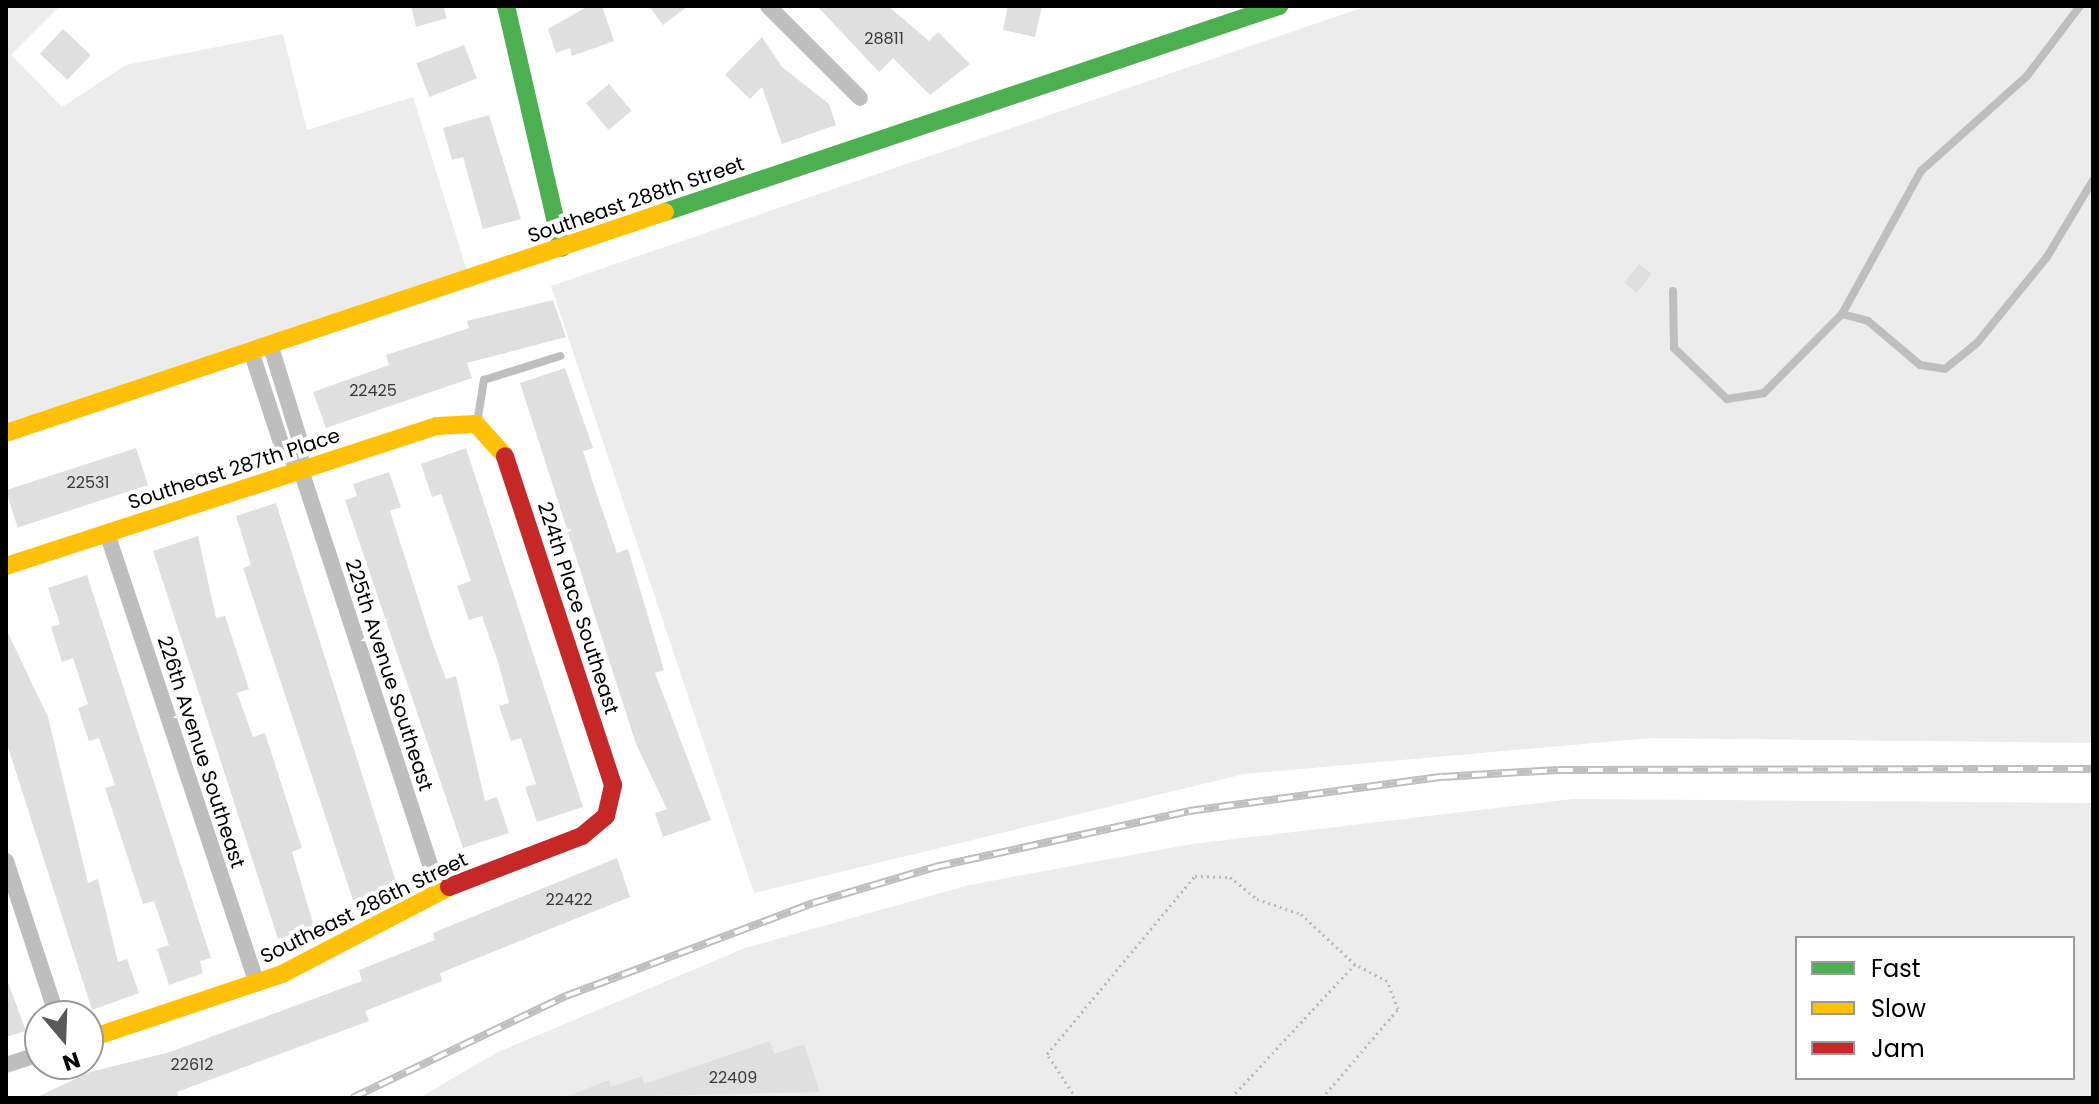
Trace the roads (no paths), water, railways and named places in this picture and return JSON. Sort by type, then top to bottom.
[{"type":"street","points":[[506,6],[562,248]]},
{"type":"street","points":[[768,6],[860,98]]},
{"type":"street","name":"Southeast 288th Street","points":[[6,433],[1279,6]]},
{"type":"street","name":"225th Avenue Southeast","points":[[270,344],[301,444],[301,470],[439,891]]},
{"type":"street","name":"225th Avenue Southeast","points":[[251,351],[283,449],[301,470]]},
{"type":"street","name":"Southeast 287th Place","points":[[6,566],[437,426],[476,424]]},
{"type":"street","name":"224th Place Southeast","points":[[476,424],[503,451],[613,785],[606,816]]},
{"type":"street","name":"226th Avenue Southeast","points":[[107,533],[257,983]]},
{"type":"street","name":"Southeast 286th Street","points":[[104,1034],[257,983],[439,891],[582,836],[606,816]]},
{"type":"street","points":[[6,861],[52,1000]]},
{"type":"lane","points":[[1673,291],[1674,348],[1727,399],[1764,393],[1842,314],[1921,171],[2027,76],[2080,6]]},
{"type":"lane","points":[[1842,314],[1868,321],[1920,365],[1945,369],[1977,343],[2047,257],[2093,180]]},
{"type":"lane","points":[[476,424],[484,380],[560,356]]},
{"type":"railway","points":[[352,1098],[566,996],[813,903],[935,867],[1189,811],[1442,777],[1558,770],[2093,769]]}]
